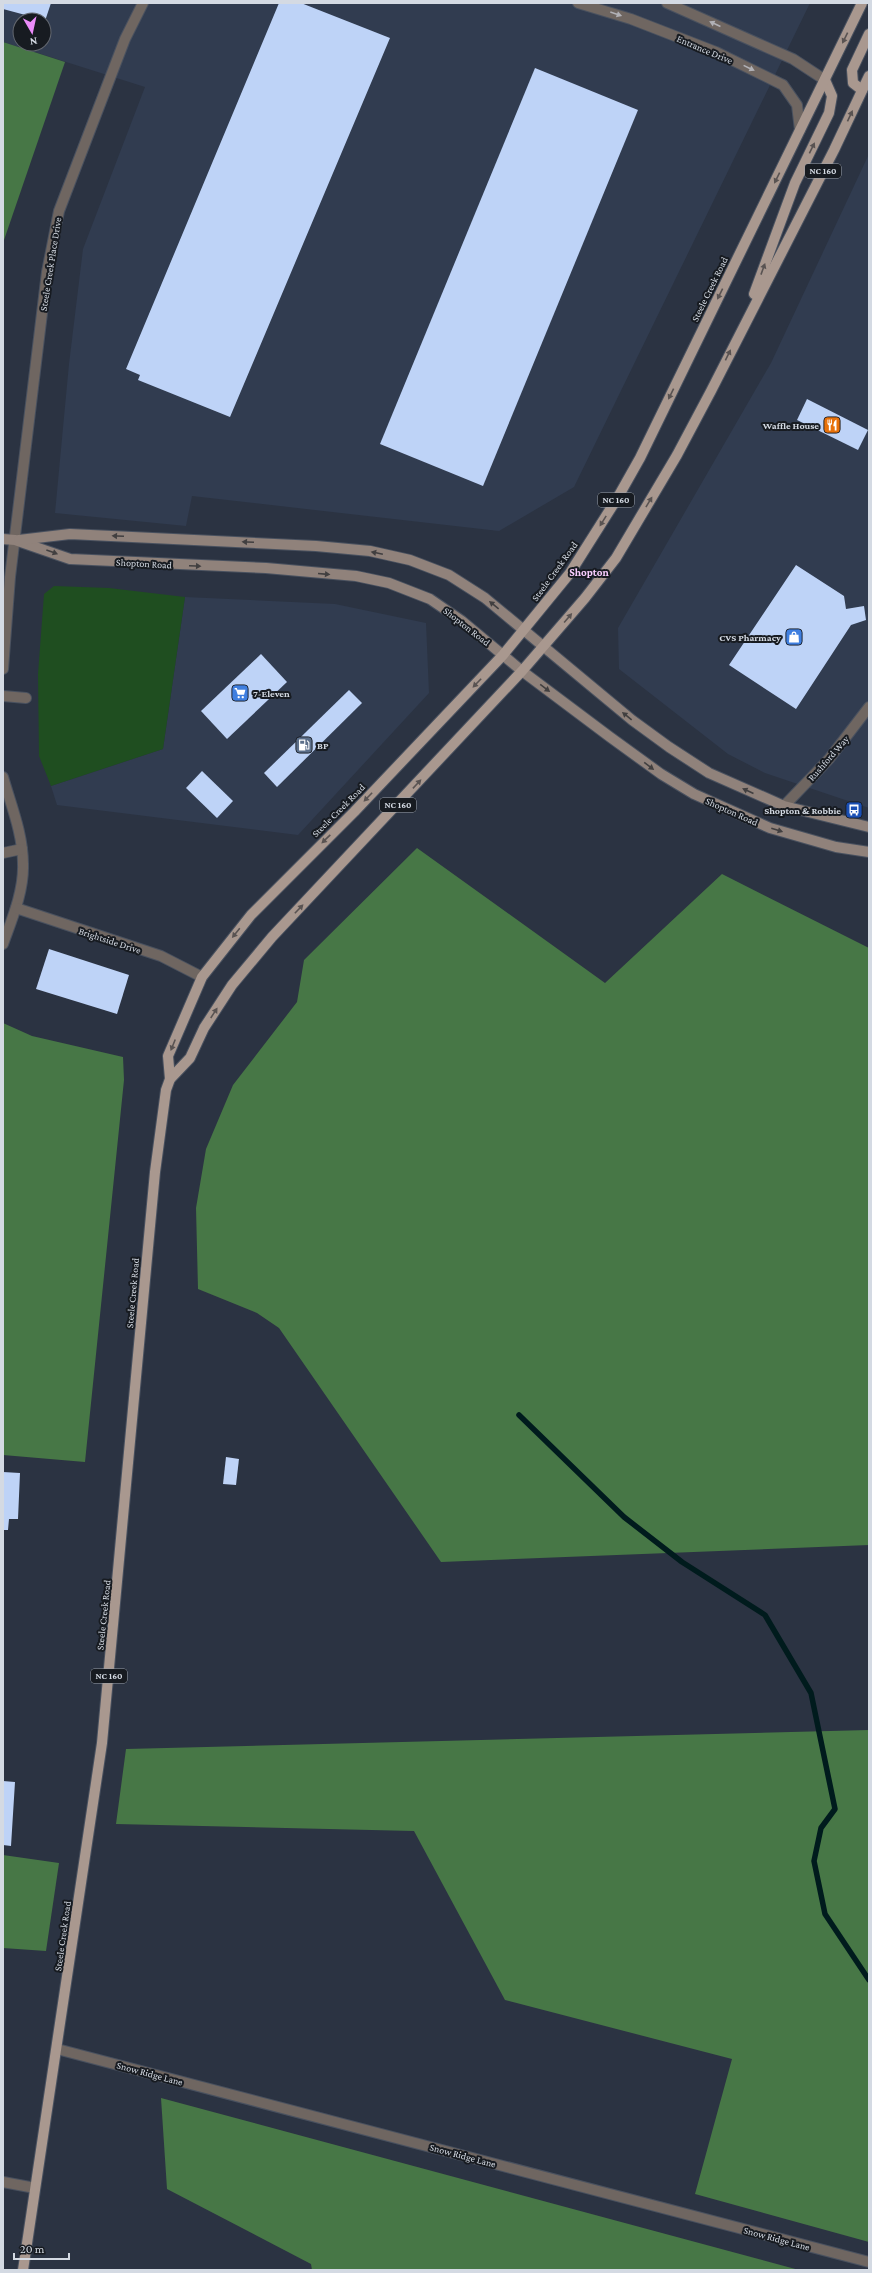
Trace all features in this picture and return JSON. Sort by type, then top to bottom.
[{"type":"main road","name":"Steele Creek Road","points":[[170,1079],[168,1056],[202,977],[251,915],[354,812],[504,655],[570,573],[618,497],[640,458],[862,3]]},
{"type":"main road","points":[[862,90],[853,83],[852,70],[869,34]]},
{"type":"main road","name":"Steele Creek Road","points":[[23,2270],[102,1743],[155,1172],[166,1090],[170,1079],[190,1058],[204,1028],[232,985],[272,937],[543,648],[616,558],[677,455],[834,150],[869,76]]},
{"type":"main road","points":[[740,332],[795,183],[829,113],[832,96],[825,80]]},
{"type":"street","name":"Steele Creek Place Drive","points":[[3,669],[15,540],[47,272],[59,211],[111,74],[143,3]]},
{"type":"street","name":"Entrance Drive","points":[[578,3],[632,19],[709,49],[783,84],[797,105],[800,130]]},
{"type":"street","points":[[668,3],[793,59],[825,80]]},
{"type":"street","name":"Shopton Road","points":[[3,539],[15,540],[70,534],[316,546],[370,552],[410,560],[449,574],[485,598],[525,630],[543,648],[669,747],[709,773],[784,806],[869,827]]},
{"type":"street","name":"Shopton Road","points":[[15,540],[70,559],[266,568],[356,576],[389,583],[430,599],[462,621],[522,671],[661,774],[694,794],[770,828],[828,845],[869,852]]},
{"type":"street","points":[[3,696],[26,698]]},
{"type":"street","name":"Rushford Way","points":[[784,806],[829,759],[869,707]]},
{"type":"street","points":[[3,777],[22,849],[24,865],[16,908],[3,944]]},
{"type":"street","points":[[3,853],[22,849]]},
{"type":"street","name":"Brightside Drive","points":[[16,908],[161,956],[202,977]]},
{"type":"street","name":"Snow Ridge Lane","points":[[57,2049],[869,2262]]},
{"type":"street","points":[[3,2182],[36,2188]]},
{"type":"shaded area","points":[[3,3],[810,3],[574,487],[499,531],[192,496],[186,526],[55,513],[69,364],[83,249],[145,87],[35,52],[52,52],[52,12],[12,12],[12,45],[3,42]]},
{"type":"shaded area","points":[[869,154],[869,808],[765,773],[728,754],[619,669],[618,628],[771,363]]},
{"type":"shaded area","points":[[185,597],[335,604],[426,623],[429,693],[298,835],[57,805],[51,786],[163,749]]},
{"type":"green space","points":[[3,42],[12,45],[12,52],[34,52],[65,62],[3,243]]},
{"type":"green space","points":[[54,586],[109,588],[185,597],[163,749],[51,786],[39,756],[38,674],[44,594]]},
{"type":"green space","points":[[417,848],[605,983],[722,874],[869,948],[869,1545],[441,1562],[279,1328],[257,1313],[198,1289],[196,1208],[206,1149],[233,1085],[297,1002],[304,960]]},
{"type":"green space","points":[[3,1023],[32,1036],[123,1057],[124,1080],[85,1462],[3,1455]]},
{"type":"green space","points":[[869,1730],[869,2242],[695,2194],[732,2059],[505,2000],[414,1831],[116,1824],[126,1749]]},
{"type":"green space","points":[[3,1855],[59,1863],[46,1951],[3,1948]]},
{"type":"green space","points":[[161,2098],[799,2270],[312,2270],[311,2264],[167,2189]]},
{"type":"building","points":[[3,3],[51,3],[48,12],[14,12],[3,9]]},
{"type":"building","points":[[279,3],[301,3],[390,38],[230,417],[138,380],[140,375],[126,369]]},
{"type":"building","points":[[535,68],[638,110],[483,486],[380,444]]},
{"type":"building","name":"Waffle House","points":[[807,399],[868,430],[858,450],[797,420]]},
{"type":"building","points":[[796,565],[844,596],[846,609],[864,606],[866,620],[851,625],[796,709],[729,665]]},
{"type":"building","points":[[261,654],[287,682],[227,739],[201,711]]},
{"type":"building","points":[[349,690],[362,703],[277,787],[264,773]]},
{"type":"building","points":[[202,771],[233,801],[217,818],[186,788]]},
{"type":"building","points":[[49,949],[129,975],[117,1014],[36,989]]},
{"type":"building","points":[[226,1457],[239,1459],[236,1485],[223,1484]]},
{"type":"building","points":[[3,1472],[20,1473],[18,1519],[9,1519],[8,1530],[3,1530]]},
{"type":"building","points":[[3,1781],[15,1782],[11,1846],[3,1845]]},
{"type":"waterway","points":[[519,1415],[624,1517],[682,1562],[765,1615],[811,1693],[835,1809],[821,1828],[814,1861],[825,1914],[869,1980]]},
{"type":"place","name":"Waffle House","points":[[832,425]]},
{"type":"place","name":"CVS Pharmacy","points":[[794,637]]},
{"type":"place","name":"7-Eleven","points":[[240,693]]},
{"type":"place","name":"BP","points":[[304,745]]},
{"type":"place","name":"Shopton & Robbie","points":[[854,810]]},
{"type":"district","name":"Shopton","points":[[589,572]]}]
